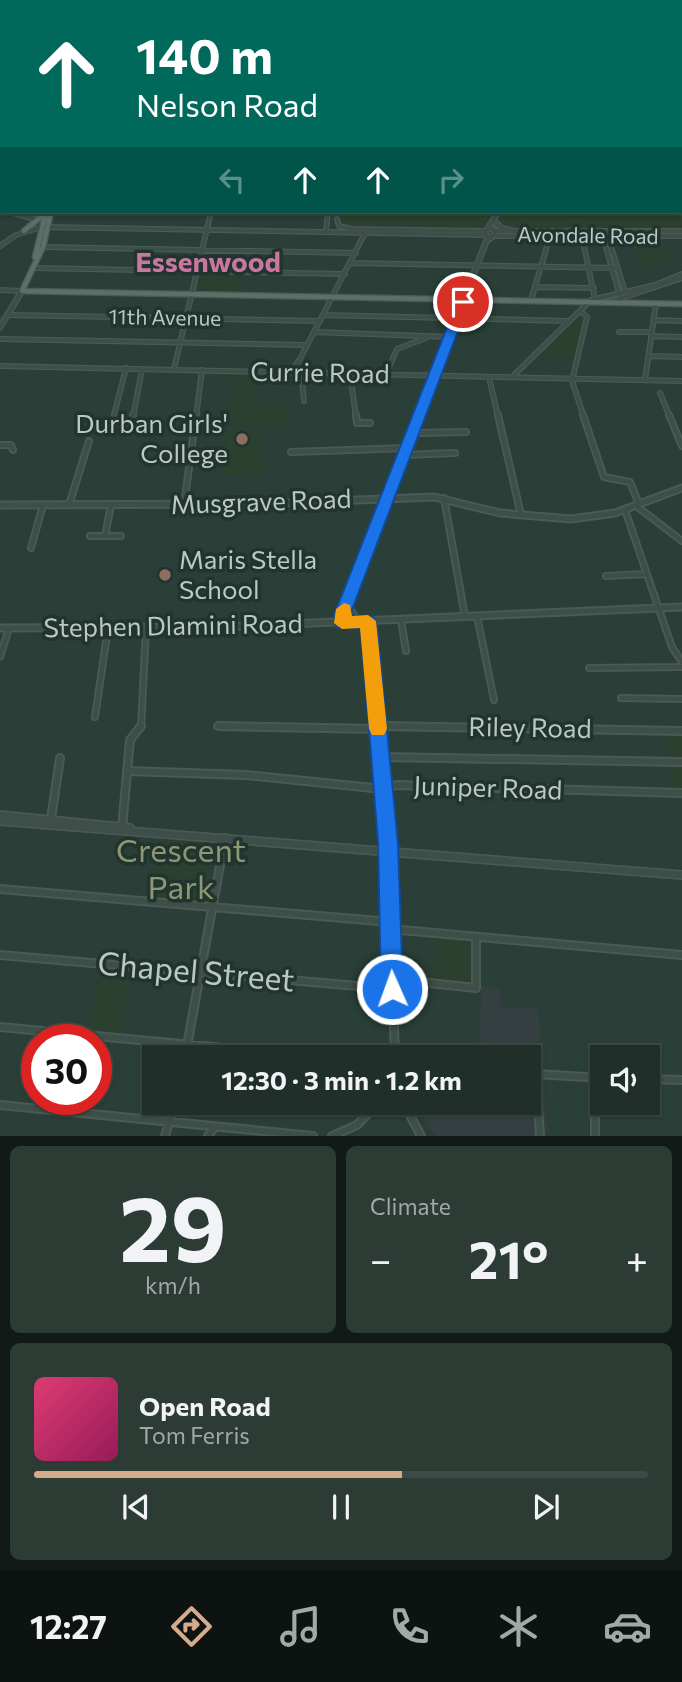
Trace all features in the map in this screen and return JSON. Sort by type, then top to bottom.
[{"type":"main road","points":[[40,237],[27,230],[46,214]]},
{"type":"main road","points":[[48,214],[43,247],[22,291],[682,304]]},
{"type":"main road","points":[[33,266],[40,237],[46,227]]},
{"type":"main road","points":[[193,287],[201,294]]},
{"type":"street","points":[[16,214],[35,219]]},
{"type":"street","points":[[174,369],[211,214]]},
{"type":"street","points":[[328,214],[328,231]]},
{"type":"street","points":[[336,231],[337,214]]},
{"type":"street","points":[[342,623],[347,603],[497,214]]},
{"type":"street","points":[[337,219],[340,226],[352,229]]},
{"type":"street","points":[[495,220],[501,228],[517,232]]},
{"type":"street","name":"Avondale Road","points":[[0,245],[27,230],[46,227],[367,230]]},
{"type":"street","name":"Avondale Road","points":[[336,231],[352,229],[605,235],[682,233]]},
{"type":"street","points":[[290,372],[300,359],[367,230]]},
{"type":"street","name":"Avondale Road","points":[[489,233],[517,232],[582,237],[605,235]]},
{"type":"street","points":[[531,300],[551,234]]},
{"type":"street","points":[[605,235],[610,268],[620,295]]},
{"type":"street","points":[[605,235],[626,294]]},
{"type":"street","points":[[582,237],[597,298]]},
{"type":"street","points":[[43,247],[356,253]]},
{"type":"street","points":[[350,263],[617,268]]},
{"type":"street","points":[[33,266],[345,274]]},
{"type":"street","points":[[512,377],[590,302],[597,298],[651,288],[681,276]]},
{"type":"street","points":[[536,287],[594,288]]},
{"type":"street","points":[[0,290],[22,291],[10,315],[0,327]]},
{"type":"street","points":[[608,303],[620,295]]},
{"type":"street","points":[[645,380],[656,303]]},
{"type":"street","points":[[580,311],[587,317],[572,378],[604,478],[630,482],[637,505],[682,541]]},
{"type":"street","name":"11th Avenue","points":[[10,315],[320,321]]},
{"type":"street","points":[[323,315],[569,321]]},
{"type":"street","points":[[654,320],[682,321]]},
{"type":"street","points":[[314,332],[450,337]]},
{"type":"street","points":[[619,332],[682,337]]},
{"type":"street","points":[[0,333],[9,339]]},
{"type":"street","points":[[386,374],[397,349],[430,336]]},
{"type":"street","points":[[0,340],[307,345]]},
{"type":"street","points":[[649,356],[682,357]]},
{"type":"street","points":[[300,359],[304,401]]},
{"type":"street","name":"Currie Road","points":[[0,366],[682,381]]},
{"type":"street","points":[[114,415],[126,368]]},
{"type":"street","points":[[131,425],[142,369]]},
{"type":"street","points":[[184,505],[202,370]]},
{"type":"street","points":[[350,373],[357,422],[370,423]]},
{"type":"street","points":[[489,377],[521,515]]},
{"type":"street","points":[[660,393],[682,446]]},
{"type":"street","points":[[676,430],[682,430]]},
{"type":"street","points":[[412,433],[466,432]]},
{"type":"street","points":[[69,505],[89,441]]},
{"type":"street","points":[[0,445],[11,445],[13,450]]},
{"type":"street","points":[[290,452],[407,447]]},
{"type":"street","points":[[404,455],[455,453]]},
{"type":"street","name":"Musgrave Road","points":[[0,505],[184,505],[444,498],[492,512],[591,518],[682,488]]},
{"type":"street","points":[[444,498],[465,617]]},
{"type":"street","points":[[31,548],[43,505]]},
{"type":"street","points":[[105,536],[111,505]]},
{"type":"street","points":[[589,668],[682,665],[672,647],[625,509]]},
{"type":"street","points":[[90,536],[121,536]]},
{"type":"street","points":[[606,576],[647,574]]},
{"type":"street","points":[[347,603],[357,622]]},
{"type":"street","name":"Stephen Dlamini Road","points":[[0,628],[146,628],[342,623],[682,607]]},
{"type":"street","points":[[477,617],[494,700]]},
{"type":"street","points":[[401,620],[406,651]]},
{"type":"street","points":[[368,621],[388,850],[394,1045]]},
{"type":"street","points":[[0,657],[9,628]]},
{"type":"street","points":[[95,717],[108,628]]},
{"type":"street","points":[[122,828],[130,740],[141,728],[146,628]]},
{"type":"street","points":[[621,698],[682,699]]},
{"type":"street","name":"Riley Road","points":[[217,726],[682,731]]},
{"type":"street","points":[[381,757],[682,762]]},
{"type":"street","points":[[51,819],[60,758]]},
{"type":"street","name":"Juniper Road","points":[[127,771],[246,775],[369,788],[383,785],[682,793]]},
{"type":"street","points":[[4,818],[122,828]]},
{"type":"street","points":[[4,818],[51,819],[225,838],[682,875]]},
{"type":"street","points":[[0,1027],[187,1045],[225,838]]},
{"type":"street","points":[[0,889],[212,907],[476,937],[682,955]]},
{"type":"street","points":[[392,979],[476,988],[476,937]]},
{"type":"street","name":"Chapel Street","points":[[0,955],[392,989]]},
{"type":"street","points":[[540,1136],[536,1074],[590,1077]]},
{"type":"street","points":[[660,1079],[682,1080]]},
{"type":"street","points":[[0,1105],[313,1136]]},
{"type":"street","points":[[165,1136],[172,1115]]},
{"type":"street","points":[[332,1136],[357,1125],[367,1115]]},
{"type":"street","points":[[410,1115],[421,1136]]},
{"type":"street","points":[[595,1136],[596,1115]]},
{"type":"street","points":[[208,1136],[215,1128]]},
{"type":"shaded area","points":[[481,986],[500,989],[501,1007],[539,1009],[540,1045],[460,1045],[483,1042],[480,1037]]},
{"type":"shaded area","points":[[541,1066],[548,1131],[538,1136],[438,1136],[429,1129],[423,1115],[541,1115]]},
{"type":"green space","points":[[342,214],[493,214],[488,225],[479,228],[397,225],[349,227],[341,224]]},
{"type":"green space","points":[[502,214],[682,214],[682,227],[645,230],[531,230],[499,224]]},
{"type":"green space","points":[[632,248],[680,250],[681,251],[643,271]]},
{"type":"green space","points":[[202,272],[241,273],[238,293],[206,292],[197,287]]},
{"type":"green space","points":[[581,315],[585,316],[575,356],[540,355]]},
{"type":"green space","points":[[254,376],[254,401],[231,402],[233,377]]},
{"type":"green space","points":[[286,402],[287,425],[227,427],[228,404]]},
{"type":"green space","points":[[264,430],[264,473],[224,475],[225,431]]},
{"type":"green space","points":[[660,734],[682,734],[682,790],[676,790]]},
{"type":"green space","name":"Crescent Park","points":[[160,837],[213,842],[202,903],[149,897]]},
{"type":"green space","points":[[435,938],[471,940],[472,982],[433,979]]},
{"type":"green space","points":[[102,967],[133,971],[118,1034],[112,1033],[112,1024],[88,1024]]},
{"type":"slow traffic","points":[[344,609],[342,623],[368,621],[378,729]]},
{"type":"place","name":"Durban Girls' College","points":[[242,439]]},
{"type":"place","name":"Maris Stella School","points":[[165,575]]},
{"type":"district","name":"Essenwood","points":[[208,262]]},
{"type":"route","points":[[392,989],[386,811],[369,627],[368,621],[342,623],[342,615],[463,302]]}]
